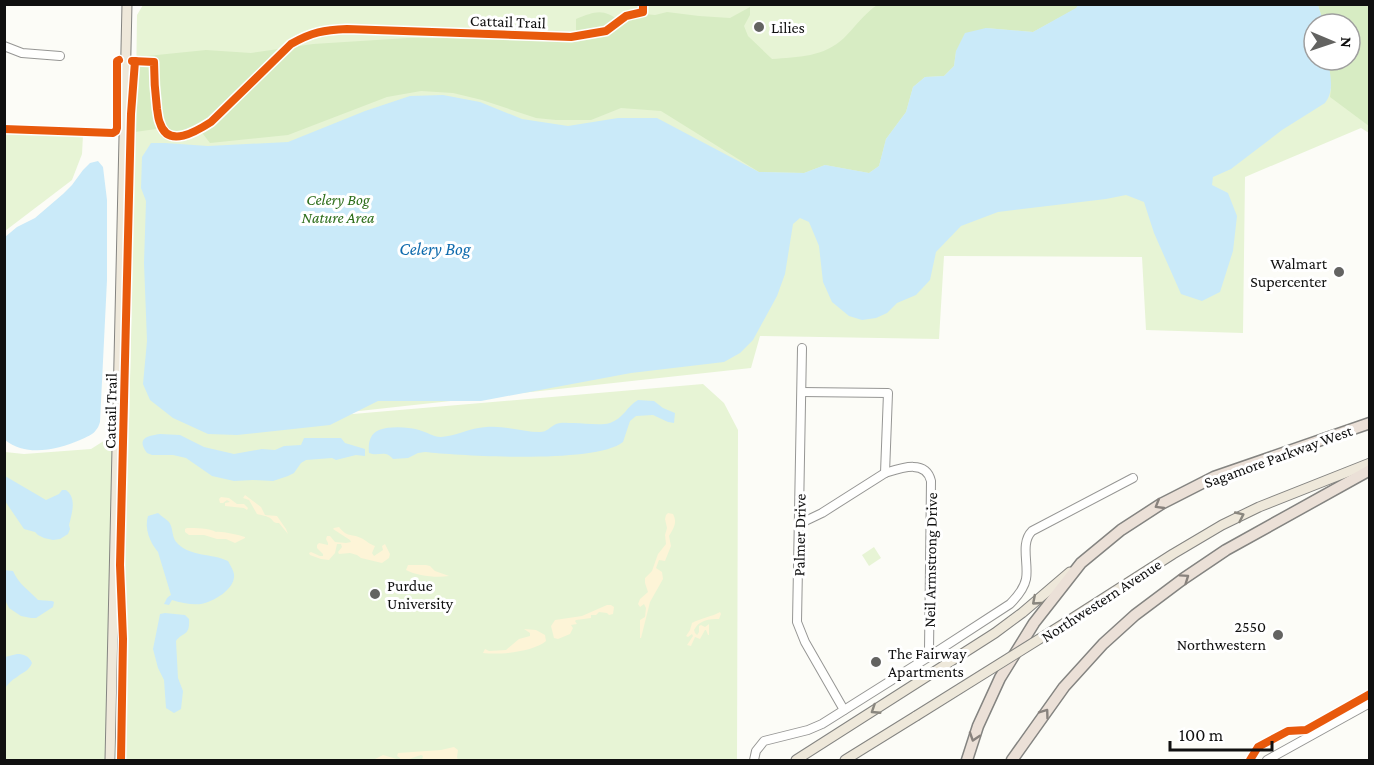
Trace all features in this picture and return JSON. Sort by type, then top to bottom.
[{"type":"highway","name":"Sagamore Parkway West","points":[[967,760],[978,726],[1000,678],[1034,623],[1081,563],[1121,531],[1161,504],[1214,477],[1370,423]]},
{"type":"highway","points":[[1012,760],[1064,687],[1103,644],[1135,615],[1226,550],[1370,470]]},
{"type":"main road","points":[[110,760],[127,4]]},
{"type":"main road","name":"Northwestern Avenue","points":[[845,760],[1222,525],[1260,507],[1370,463]]},
{"type":"main road","name":"Northwestern Avenue","points":[[796,760],[995,633],[1081,563]]},
{"type":"street","points":[[4,46],[22,53],[60,56]]},
{"type":"street","name":"Palmer Drive","points":[[802,348],[797,614],[799,630],[844,710]]},
{"type":"street","points":[[799,524],[822,513],[885,472],[888,393],[802,392]]},
{"type":"street","name":"Neil Armstrong Drive","points":[[885,472],[916,467],[927,471],[930,476],[930,656]]},
{"type":"street","name":"Neil Armstrong Drive","points":[[754,760],[756,751],[764,741],[816,726],[1010,604],[1024,586],[1028,534],[1133,478]]},
{"type":"street","points":[[1267,760],[1370,703]]},
{"type":"green space","points":[[1365,4],[1369,6],[1369,126],[1330,97],[1329,72],[1362,72],[1362,12],[1320,12],[1318,5]]},
{"type":"green space","name":"Celery Bog Nature Area","points":[[143,5],[1369,5],[1369,133],[1361,128],[1245,177],[1243,333],[1146,330],[1142,257],[944,256],[939,339],[760,336],[751,368],[249,423],[703,384],[724,403],[738,430],[737,760],[5,760],[5,452],[24,454],[91,449],[129,425],[137,15]]},
{"type":"green space","points":[[877,5],[1078,5],[1077,8],[1033,32],[986,28],[956,51],[954,66],[944,76],[925,77],[913,87],[906,112],[886,139],[879,166],[869,173],[825,165],[804,173],[759,172],[661,111],[621,108],[591,120],[556,120],[536,118],[453,93],[421,91],[387,97],[288,135],[210,143],[203,134],[163,128],[135,132],[137,57],[206,50],[251,53],[313,44],[408,38],[572,39],[576,32],[576,19],[599,12],[621,22],[644,14],[655,15],[667,12],[730,18],[750,7],[750,15],[744,26],[748,36],[772,59],[791,58],[828,49],[844,38]]},
{"type":"green space","points":[[5,133],[83,135],[82,154],[72,180],[5,231]]},
{"type":"green space","points":[[874,547],[881,558],[869,566],[862,555]]},
{"type":"sand","points":[[245,495],[261,507],[265,515],[277,516],[288,534],[279,523],[257,514],[249,500],[243,498]]},
{"type":"sand","points":[[221,497],[229,498],[237,504],[244,504],[248,508],[247,510],[225,506],[225,503],[230,502],[227,500],[220,503]]},
{"type":"sand","points":[[668,513],[673,514],[675,520],[669,536],[671,546],[665,561],[659,560],[656,568],[662,572],[663,579],[650,602],[640,638],[640,620],[645,617],[646,608],[644,604],[640,607],[638,604],[648,592],[645,578],[652,571],[658,554],[666,544],[665,519]]},
{"type":"sand","points":[[339,527],[347,534],[361,538],[375,546],[372,553],[374,556],[383,550],[382,546],[385,544],[390,554],[389,558],[382,563],[350,553],[339,554],[341,544],[337,544],[335,553],[329,560],[310,555],[311,552],[323,556],[317,545],[319,543],[328,545],[327,536],[335,542],[351,542],[333,529]]},
{"type":"sand","points":[[187,528],[206,529],[245,538],[235,543],[204,535],[189,535],[185,532]]},
{"type":"sand","points":[[408,565],[430,566],[435,571],[449,576],[433,577],[416,574],[406,570]]},
{"type":"sand","points":[[607,605],[614,607],[613,614],[599,612],[591,615],[591,618],[576,620],[577,624],[571,625],[573,628],[570,634],[558,639],[554,638],[551,626],[555,620],[582,616]]},
{"type":"sand","points":[[720,612],[719,619],[701,622],[694,630],[697,635],[699,626],[705,627],[709,624],[709,635],[705,630],[700,639],[695,637],[691,646],[687,645],[693,636],[692,634],[686,636],[692,623]]},
{"type":"sand","points":[[524,629],[536,630],[545,635],[546,641],[533,648],[516,652],[483,653],[485,649],[489,651],[506,650],[519,639],[530,636],[530,633]]},
{"type":"sand","points":[[454,747],[458,750],[458,760],[422,760],[421,755],[400,760],[398,753]]},
{"type":"sand","points":[[383,755],[400,760],[373,760]]},
{"type":"water","name":"Celery Bog","points":[[1078,5],[1318,5],[1320,12],[1302,12],[1302,72],[1330,72],[1330,93],[1325,103],[1282,130],[1231,169],[1213,177],[1212,185],[1228,193],[1237,216],[1233,251],[1220,292],[1202,301],[1181,294],[1154,233],[1144,202],[1126,195],[998,212],[961,226],[936,252],[930,280],[916,295],[897,303],[887,313],[876,318],[862,320],[849,316],[832,302],[823,282],[819,246],[809,222],[800,218],[793,224],[785,274],[777,296],[753,340],[740,353],[724,362],[631,373],[481,401],[378,401],[330,425],[237,435],[208,434],[173,418],[150,400],[143,384],[147,341],[144,263],[146,201],[141,188],[142,157],[151,143],[208,146],[288,142],[365,111],[410,96],[443,95],[480,102],[522,119],[568,126],[618,118],[657,118],[759,172],[804,173],[825,165],[869,173],[879,166],[886,139],[906,112],[913,87],[925,77],[944,76],[954,66],[956,51],[965,33],[986,28],[1033,32]]},
{"type":"water","points":[[98,161],[103,167],[107,200],[107,280],[100,422],[93,433],[71,444],[52,449],[22,449],[5,440],[5,237],[17,227],[35,218],[72,185],[90,163]]},
{"type":"water","points":[[638,400],[654,401],[675,413],[674,423],[653,415],[636,416],[630,421],[623,442],[608,449],[558,456],[528,457],[425,452],[408,458],[393,459],[387,454],[369,453],[371,437],[383,429],[410,428],[441,437],[493,427],[542,432],[560,423],[610,423],[619,418]]},
{"type":"water","points":[[160,434],[180,435],[204,447],[234,454],[301,445],[304,438],[341,438],[345,443],[365,449],[365,456],[356,455],[336,460],[332,458],[306,460],[294,473],[273,481],[234,481],[212,476],[186,458],[147,453],[143,444],[144,439]]},
{"type":"water","points":[[5,476],[46,500],[66,490],[73,501],[68,534],[53,540],[24,529],[5,501]]},
{"type":"water","points":[[158,513],[169,522],[174,539],[183,548],[228,561],[234,572],[234,580],[228,590],[212,601],[201,604],[186,604],[172,600],[169,605],[164,604],[171,595],[158,552],[147,530],[148,516]]},
{"type":"water","points":[[4,570],[13,571],[21,584],[38,600],[52,601],[54,602],[53,607],[36,618],[21,616],[9,608],[5,600]]},
{"type":"water","points":[[160,614],[185,615],[189,619],[187,631],[176,641],[178,678],[183,691],[181,709],[174,713],[166,708],[164,680],[153,649]]},
{"type":"water","points":[[17,654],[26,656],[32,663],[31,666],[5,688],[5,657]]},
{"type":"cycle path","name":"Cattail Trail","points":[[132,61],[154,62],[159,120],[164,131],[169,135],[183,136],[211,122],[291,44],[318,32],[347,29],[571,37],[606,31],[626,16],[643,12],[643,4]]},
{"type":"cycle path","points":[[4,129],[113,133],[117,128],[117,61],[119,60]]},
{"type":"cycle path","name":"Cattail Trail","points":[[121,760],[123,639],[120,565],[131,114],[135,61]]},
{"type":"cycle path","points":[[1250,760],[1258,747],[1288,731],[1306,730],[1370,694]]},
{"type":"place","name":"Lilies","points":[[759,27]]},
{"type":"place","name":"Walmart Supercenter","points":[[1339,272]]},
{"type":"place","name":"Purdue University","points":[[375,594]]},
{"type":"place","name":"2550 Northwestern","points":[[1278,635]]},
{"type":"place","name":"The Fairway Apartments","points":[[876,662]]}]
